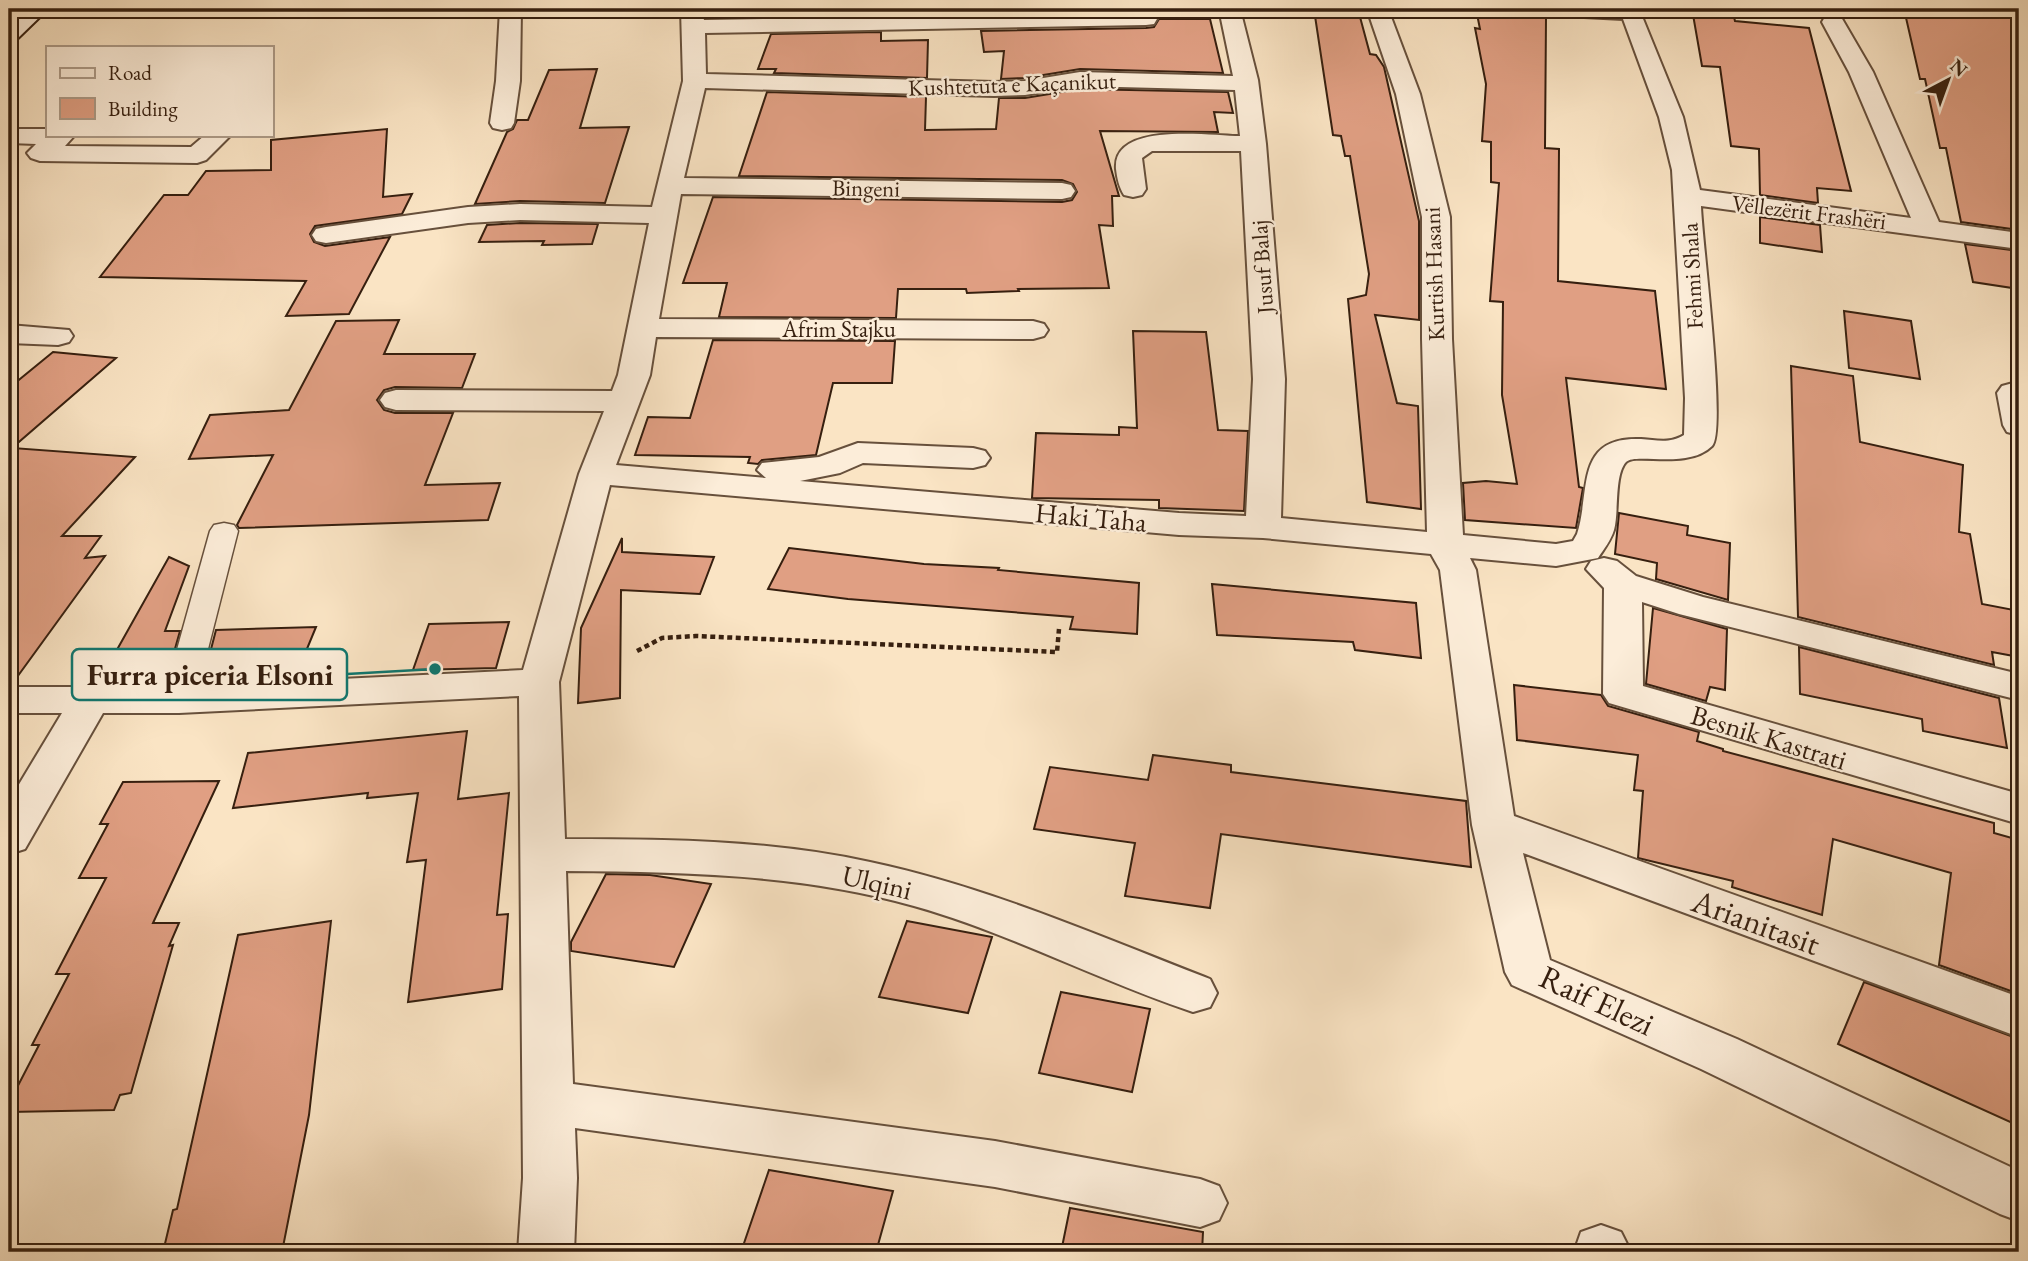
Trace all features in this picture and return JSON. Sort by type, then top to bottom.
[{"type":"street","points":[[9,13],[15,9]]},
{"type":"street","points":[[9,34],[37,9]]},
{"type":"street","points":[[502,123],[509,70],[510,9]]},
{"type":"street","name":"Jusuf Balaj","points":[[1230,9],[1246,83],[1253,144],[1269,379],[1263,527]]},
{"type":"street","name":"Kurtish Hasani","points":[[1378,9],[1408,94],[1436,217],[1437,339],[1445,546]]},
{"type":"street","name":"Fehmi Shala","points":[[1545,9],[1631,13],[1683,155],[1690,197],[1688,225],[1701,398],[1700,439],[1688,449],[1665,453],[1632,449],[1616,451],[1606,460],[1597,531],[1585,550]]},
{"type":"street","points":[[546,1252],[550,1178],[539,682],[596,474],[634,375],[667,200],[695,81],[692,18],[1146,19]]},
{"type":"street","name":"Vëllezërit Frashëri","points":[[1833,22],[1861,72],[1928,227]]},
{"type":"street","name":"Kushtetuta e Kaçanikut","points":[[695,81],[993,89],[1025,88],[1080,79],[1246,83]]},
{"type":"street","points":[[9,136],[61,136]]},
{"type":"street","points":[[61,136],[40,153],[197,155],[218,136]]},
{"type":"street","points":[[1133,189],[1128,159],[1130,153],[1139,146],[1153,142],[1253,144]]},
{"type":"street","name":"Bingeni","points":[[667,200],[1062,191]]},
{"type":"street","name":"Vëllezërit Frashëri","points":[[1690,197],[2019,241]]},
{"type":"street","points":[[326,235],[468,215],[667,200]]},
{"type":"street","name":"Afrim Stajku","points":[[644,328],[1033,330]]},
{"type":"street","points":[[9,334],[58,336]]},
{"type":"street","points":[[2013,393],[2019,425]]},
{"type":"street","points":[[396,400],[624,401]]},
{"type":"street","points":[[700,483],[709,474],[726,467],[794,472],[828,466],[858,453],[973,458]]},
{"type":"street","name":"Haki Taha","points":[[596,474],[1179,524],[1263,527],[1556,555],[1585,550]]},
{"type":"street","name":"Raif Elezi","points":[[1445,546],[1458,570],[1493,825],[1529,972],[1719,1054],[2019,1197]]},
{"type":"street","points":[[1585,550],[1623,584],[1692,606],[2019,687]]},
{"type":"street","name":"Besnik Kastrati","points":[[1623,584],[1623,694],[2019,809]]},
{"type":"street","points":[[9,699],[179,700],[539,682]]},
{"type":"street","points":[[9,838],[90,700]]},
{"type":"street","name":"Arianitasit","points":[[1493,825],[2019,1017]]},
{"type":"street","name":"Ulqini","points":[[544,855],[670,855],[819,869],[873,880],[914,889],[1026,928],[1194,993]]},
{"type":"street","points":[[548,1102],[995,1164],[1200,1202]]},
{"type":"lane","points":[[179,700],[224,531]]},
{"type":"path","points":[[637,651],[662,638],[696,636],[1057,652],[1059,629]]},
{"type":"building","points":[[978,9],[1020,11],[1142,10],[979,13]]},
{"type":"building","points":[[1476,9],[1532,11],[1537,17],[1546,18],[1545,148],[1559,149],[1558,281],[1655,291],[1666,389],[1566,378],[1579,487],[1583,488],[1576,528],[1465,520],[1463,483],[1486,481],[1517,484],[1502,395],[1503,302],[1490,301],[1499,183],[1491,182],[1491,142],[1482,141],[1486,84],[1475,28],[1480,29]]},
{"type":"building","points":[[1692,9],[1732,9],[1735,21],[1809,28],[1851,191],[1817,188],[1818,203],[1760,195],[1759,149],[1731,146],[1720,67],[1702,66]]},
{"type":"building","points":[[1904,9],[2019,9],[2019,230],[1961,222],[1946,148],[1940,148],[1925,79],[1920,79]]},
{"type":"building","points":[[1315,16],[1360,17],[1370,54],[1376,55],[1384,67],[1419,221],[1419,320],[1375,315],[1397,403],[1418,406],[1421,509],[1367,502],[1348,299],[1366,295],[1369,274],[1350,156],[1345,156],[1341,136],[1333,135]]},
{"type":"building","points":[[1159,19],[1210,19],[1223,73],[1080,69],[1001,79],[1004,51],[984,52],[981,31],[1146,28],[1154,27]]},
{"type":"building","points":[[881,32],[881,41],[928,40],[927,78],[774,73],[776,69],[758,69],[771,34]]},
{"type":"building","points":[[597,69],[580,128],[629,127],[605,203],[520,201],[475,204],[507,132],[513,129],[517,120],[528,120],[549,70]]},
{"type":"building","points":[[1080,89],[1228,92],[1233,113],[1214,112],[1218,132],[1100,131],[1119,196],[1112,196],[1113,226],[1099,225],[1109,288],[1018,289],[1019,291],[967,293],[966,289],[898,289],[896,318],[719,317],[727,283],[683,283],[713,197],[1062,202],[1072,200],[1077,192],[1073,184],[1062,180],[739,176],[767,92],[926,97],[925,130],[996,129],[999,98],[1025,98]]},
{"type":"building","points":[[387,129],[383,197],[412,194],[402,214],[315,226],[310,234],[314,242],[325,246],[390,237],[349,314],[286,316],[306,281],[100,277],[164,195],[188,195],[206,171],[271,170],[271,140]]},
{"type":"building","points":[[1760,217],[1820,225],[1822,252],[1760,243]]},
{"type":"building","points":[[598,224],[592,244],[542,245],[544,241],[479,242],[487,225]]},
{"type":"building","points":[[1965,244],[2019,251],[2019,289],[1973,282]]},
{"type":"building","points":[[1844,311],[1911,321],[1920,379],[1849,368]]},
{"type":"building","points":[[399,320],[384,354],[475,354],[462,388],[395,387],[384,390],[377,400],[384,410],[395,413],[453,413],[425,485],[500,483],[488,520],[239,528],[237,525],[273,455],[189,459],[210,415],[289,410],[336,321]]},
{"type":"building","points":[[1133,331],[1206,332],[1218,430],[1248,431],[1244,511],[1159,508],[1159,500],[1032,498],[1036,433],[1119,435],[1119,427],[1137,428]]},
{"type":"building","points":[[713,340],[895,341],[892,383],[833,383],[816,455],[762,460],[758,464],[748,463],[750,457],[635,455],[648,417],[690,418]]},
{"type":"building","points":[[53,352],[116,358],[12,448],[135,457],[62,536],[101,536],[85,558],[105,556],[12,684],[9,684],[9,388]]},
{"type":"building","points":[[1791,366],[1853,376],[1860,442],[1963,465],[1959,532],[1970,534],[1982,604],[2019,611],[2019,657],[1992,652],[1994,665],[1798,617]]},
{"type":"building","points":[[1619,513],[1688,526],[1687,535],[1730,543],[1728,600],[1656,579],[1657,563],[1615,554]]},
{"type":"building","points":[[622,538],[622,552],[714,557],[700,594],[621,590],[620,698],[578,703],[581,628]]},
{"type":"building","points":[[789,548],[924,564],[999,568],[998,570],[1139,583],[1137,634],[1070,629],[1073,617],[848,599],[768,589]]},
{"type":"building","points":[[169,557],[189,566],[165,631],[180,631],[167,677],[100,680]]},
{"type":"building","points":[[1212,584],[1416,603],[1421,658],[1355,650],[1353,642],[1217,635]]},
{"type":"building","points":[[1653,608],[1727,629],[1725,690],[1710,687],[1706,701],[1646,684]]},
{"type":"building","points":[[509,622],[496,668],[413,670],[429,624]]},
{"type":"building","points":[[316,627],[297,673],[204,676],[216,630]]},
{"type":"building","points":[[1799,647],[1999,698],[2007,748],[1923,731],[1922,719],[1800,694]]},
{"type":"building","points":[[1514,685],[1601,695],[1608,706],[1699,732],[1697,741],[1723,751],[1994,823],[1994,833],[2019,840],[2019,994],[1939,965],[1951,873],[1833,839],[1822,915],[1732,887],[1733,881],[1638,858],[1643,791],[1634,790],[1638,755],[1517,740]]},
{"type":"building","points":[[467,731],[458,799],[509,793],[497,915],[508,914],[502,989],[408,1002],[426,860],[407,862],[418,793],[367,798],[368,793],[233,808],[248,753]]},
{"type":"building","points":[[1153,755],[1231,765],[1231,772],[1466,801],[1471,867],[1221,834],[1210,908],[1125,896],[1135,843],[1034,829],[1050,767],[1148,780]]},
{"type":"building","points":[[219,781],[153,923],[179,923],[169,946],[173,945],[131,1093],[120,1095],[114,1110],[9,1112],[9,1103],[39,1045],[32,1045],[69,974],[56,974],[106,878],[79,878],[108,824],[100,824],[123,782]]},
{"type":"building","points":[[606,874],[650,875],[711,884],[674,967],[571,951],[571,942]]},
{"type":"building","points":[[331,921],[309,1115],[282,1252],[163,1252],[173,1210],[177,1209],[238,935]]},
{"type":"building","points":[[907,921],[992,937],[968,1013],[879,997]]},
{"type":"building","points":[[1864,982],[2019,1039],[2019,1126],[1838,1044]]},
{"type":"building","points":[[1061,992],[1150,1009],[1132,1092],[1039,1073]]},
{"type":"building","points":[[769,1170],[893,1191],[876,1252],[741,1252]]},
{"type":"building","points":[[1070,1208],[1203,1232],[1202,1252],[1061,1252]]},
{"type":"place","name":"Furra piceria Elsoni","points":[[435,669]]}]
